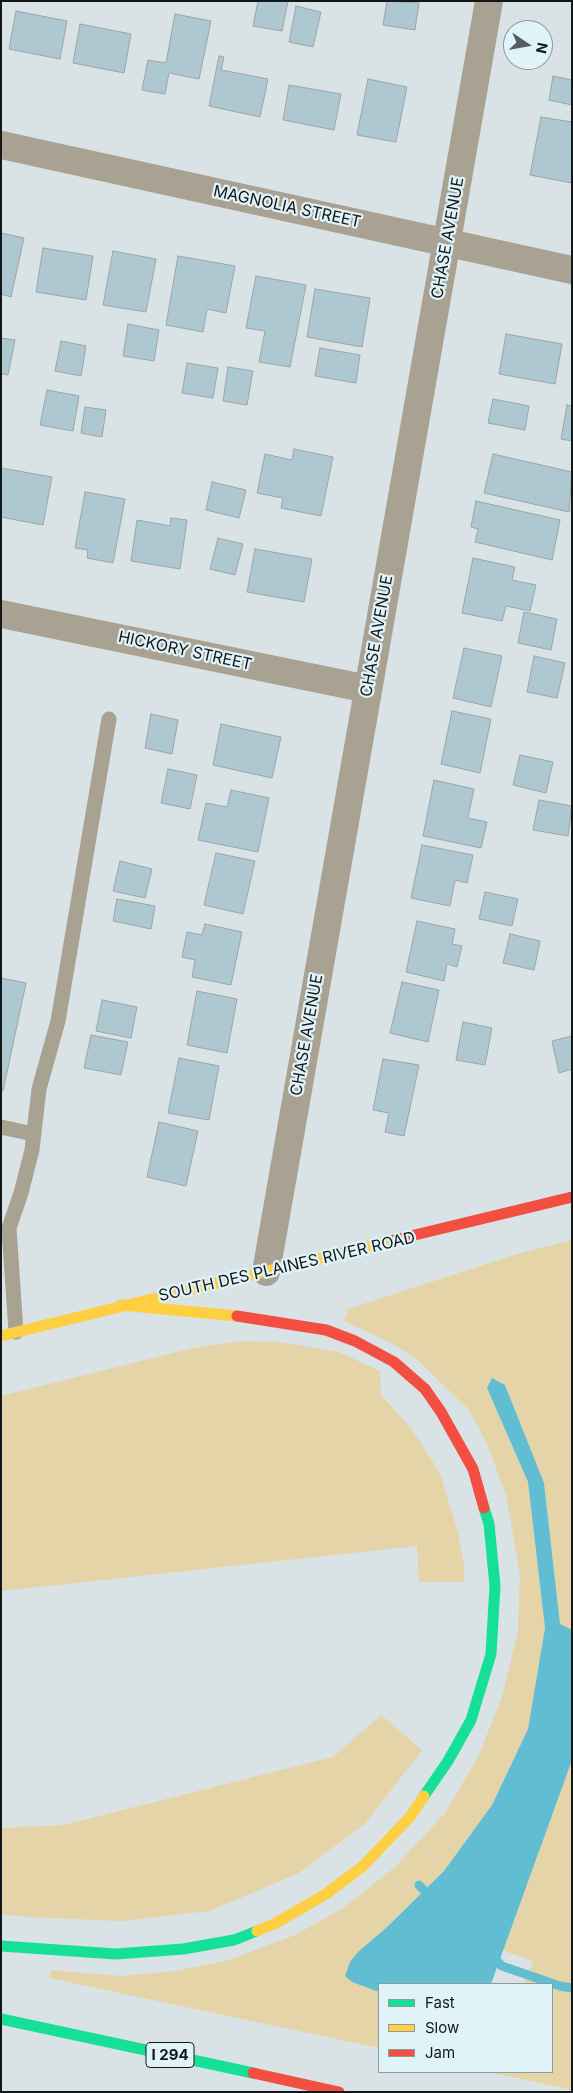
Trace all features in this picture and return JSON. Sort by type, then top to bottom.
[{"type":"main road","name":"SOUTH DES PLAINES RIVER ROAD","points":[[9,1334],[121,1305],[266,1272],[572,1197]]},
{"type":"main road","points":[[1,1946],[116,1954],[183,1949],[234,1940],[276,1923],[326,1894],[363,1866],[410,1817],[448,1761],[471,1720],[491,1654],[496,1586],[488,1524],[473,1469],[446,1420],[425,1389],[394,1362],[355,1341],[326,1330],[266,1319],[121,1305]]},
{"type":"main road","name":"I 294","points":[[1,2019],[339,2092]]},
{"type":"street","name":"CHASE AVENUE","points":[[266,1272],[489,1]]},
{"type":"street","name":"MAGNOLIA STREET","points":[[1,145],[447,241],[572,270]]},
{"type":"street","name":"HICKORY STREET","points":[[1,614],[368,689]]},
{"type":"lane","points":[[9,1334],[9,1228],[21,1193],[33,1134],[39,1089],[58,1021],[108,719]]},
{"type":"lane","points":[[1,1127],[33,1134]]},
{"type":"shaded area","points":[[572,1240],[572,1630],[560,1624],[544,1483],[492,1378],[487,1388],[528,1482],[545,1628],[528,1729],[492,1805],[444,1871],[386,1928],[359,1951],[352,1982],[378,1992],[378,2048],[49,1978],[51,1970],[121,1976],[175,1971],[229,1960],[295,1935],[343,1908],[394,1868],[445,1813],[478,1757],[502,1697],[518,1631],[520,1575],[506,1495],[488,1446],[470,1411],[419,1361],[395,1345],[344,1321],[348,1309],[514,1255]]},
{"type":"shaded area","points":[[241,1341],[280,1342],[339,1352],[380,1371],[381,1395],[411,1428],[440,1473],[458,1533],[464,1565],[464,1582],[419,1582],[417,1546],[1,1591],[1,1396],[193,1348]]},
{"type":"shaded area","points":[[381,1715],[422,1750],[365,1824],[297,1874],[209,1911],[121,1921],[26,1917],[1,1914],[1,1828],[63,1825],[333,1757]]},
{"type":"shaded area","points":[[572,1758],[572,2090],[494,2073],[553,2073],[553,1983],[524,1983],[533,1961],[502,1950]]},
{"type":"water","points":[[492,1378],[505,1385],[544,1483],[560,1624],[572,1630],[572,1760],[491,1983],[378,1983],[378,1992],[352,1982],[345,1976],[350,1962],[359,1951],[386,1928],[444,1871],[492,1805],[528,1729],[545,1628],[528,1482],[487,1388]]},
{"type":"building","points":[[258,1],[288,1],[282,31],[253,26]]},
{"type":"building","points":[[387,1],[419,3],[415,30],[383,25]]},
{"type":"building","points":[[296,6],[321,12],[313,47],[289,42]]},
{"type":"building","points":[[16,11],[67,21],[60,59],[9,49]]},
{"type":"building","points":[[175,14],[211,21],[199,79],[169,73],[165,94],[142,90],[148,60],[166,63]]},
{"type":"building","points":[[80,24],[131,34],[124,73],[73,63]]},
{"type":"building","points":[[219,56],[224,57],[221,70],[268,79],[260,117],[209,106]]},
{"type":"building","points":[[553,76],[572,80],[572,105],[549,100]]},
{"type":"building","points":[[368,79],[407,87],[396,142],[357,135]]},
{"type":"building","points":[[289,85],[341,94],[334,130],[283,120]]},
{"type":"building","points":[[541,117],[572,122],[572,183],[530,175]]},
{"type":"building","points":[[1,233],[24,238],[11,297],[1,294]]},
{"type":"building","points":[[43,248],[93,256],[86,300],[36,292]]},
{"type":"building","points":[[113,251],[156,259],[146,312],[103,305]]},
{"type":"building","points":[[178,256],[235,266],[226,313],[207,309],[203,332],[166,325]]},
{"type":"building","points":[[256,276],[306,285],[290,367],[259,362],[265,331],[246,328]]},
{"type":"building","points":[[315,289],[370,298],[362,347],[307,337]]},
{"type":"building","points":[[128,324],[159,330],[154,361],[123,356]]},
{"type":"building","points":[[506,334],[562,344],[555,384],[499,374]]},
{"type":"building","points":[[1,338],[15,340],[8,375],[1,374]]},
{"type":"building","points":[[61,341],[86,346],[81,376],[55,371]]},
{"type":"building","points":[[320,348],[360,355],[356,383],[315,376]]},
{"type":"building","points":[[187,363],[218,368],[213,398],[182,393]]},
{"type":"building","points":[[228,367],[253,371],[247,405],[223,401]]},
{"type":"building","points":[[47,390],[79,396],[73,431],[40,425]]},
{"type":"building","points":[[493,399],[529,406],[525,430],[488,423]]},
{"type":"building","points":[[567,405],[572,406],[572,441],[561,439]]},
{"type":"building","points":[[85,407],[106,410],[102,437],[81,433]]},
{"type":"building","points":[[294,449],[333,457],[321,516],[281,508],[283,498],[257,493],[265,454],[292,460]]},
{"type":"building","points":[[493,454],[572,472],[569,512],[484,493]]},
{"type":"building","points":[[1,468],[52,477],[43,525],[1,517]]},
{"type":"building","points":[[212,482],[246,490],[239,518],[206,510]]},
{"type":"building","points":[[85,492],[125,499],[113,563],[87,558],[88,550],[75,548]]},
{"type":"building","points":[[476,501],[560,520],[552,560],[475,542],[478,529],[471,527]]},
{"type":"building","points":[[171,518],[187,520],[180,569],[131,561],[137,520],[170,526]]},
{"type":"building","points":[[218,538],[243,544],[235,575],[210,569]]},
{"type":"building","points":[[255,549],[312,559],[304,602],[247,592]]},
{"type":"building","points":[[473,558],[515,567],[512,580],[536,585],[530,611],[506,606],[502,621],[462,613]]},
{"type":"building","points":[[524,612],[557,619],[551,650],[518,643]]},
{"type":"building","points":[[464,648],[502,656],[491,707],[453,698]]},
{"type":"building","points":[[534,656],[565,663],[557,698],[527,692]]},
{"type":"building","points":[[452,711],[491,719],[480,773],[441,764]]},
{"type":"building","points":[[151,714],[178,720],[172,754],[145,748]]},
{"type":"building","points":[[221,724],[281,737],[272,778],[213,765]]},
{"type":"building","points":[[520,755],[553,762],[546,793],[513,785]]},
{"type":"building","points":[[168,769],[197,775],[190,809],[161,803]]},
{"type":"building","points":[[434,780],[474,789],[468,818],[487,822],[481,848],[423,836]]},
{"type":"building","points":[[231,790],[269,798],[258,852],[198,840],[206,803],[227,807]]},
{"type":"building","points":[[539,800],[572,806],[568,836],[533,830]]},
{"type":"building","points":[[422,845],[473,855],[467,883],[455,880],[450,906],[411,898]]},
{"type":"building","points":[[216,853],[255,861],[243,914],[204,905]]},
{"type":"building","points":[[120,861],[152,869],[145,898],[113,891]]},
{"type":"building","points":[[485,892],[518,899],[512,926],[479,919]]},
{"type":"building","points":[[117,899],[155,906],[151,929],[113,921]]},
{"type":"building","points":[[417,921],[455,929],[452,944],[462,946],[457,967],[447,964],[444,981],[406,972]]},
{"type":"building","points":[[205,924],[242,932],[231,985],[192,977],[195,960],[182,957],[187,932],[202,935]]},
{"type":"building","points":[[510,934],[540,941],[534,970],[503,963]]},
{"type":"building","points":[[1,978],[26,983],[3,1091],[1,1091]]},
{"type":"building","points":[[402,982],[439,990],[428,1042],[390,1033]]},
{"type":"building","points":[[197,991],[237,999],[227,1053],[187,1045]]},
{"type":"building","points":[[102,1000],[137,1007],[131,1038],[96,1031]]},
{"type":"building","points":[[463,1022],[492,1028],[485,1065],[456,1060]]},
{"type":"building","points":[[91,1035],[128,1042],[121,1075],[84,1068]]},
{"type":"building","points":[[572,1036],[572,1069],[559,1073],[552,1041]]},
{"type":"building","points":[[179,1058],[219,1066],[209,1120],[168,1113]]},
{"type":"building","points":[[383,1059],[419,1065],[404,1136],[385,1132],[389,1113],[373,1110]]},
{"type":"building","points":[[159,1122],[198,1131],[186,1186],[147,1177]]},
{"type":"waterway","points":[[419,1885],[431,1898]]},
{"type":"waterway","points":[[491,1955],[502,1966],[551,1983]]},
{"type":"waterway","points":[[553,1984],[572,1988]]},
{"type":"traffic: fast","points":[[424,1796],[448,1761],[471,1720],[491,1654],[495,1586],[489,1524],[484,1508]]},
{"type":"traffic: fast","points":[[1,1946],[116,1954],[183,1949],[234,1940],[257,1931]]},
{"type":"traffic: fast","points":[[1,2019],[253,2073]]},
{"type":"traffic: slow","points":[[1,1336],[394,1240]]},
{"type":"traffic: slow","points":[[121,1305],[237,1316]]},
{"type":"traffic: slow","points":[[257,1931],[276,1923],[326,1894],[363,1866],[410,1817],[424,1796]]},
{"type":"traffic: jam","points":[[394,1240],[572,1197]]},
{"type":"traffic: jam","points":[[237,1316],[326,1330],[355,1341],[394,1362],[425,1389],[441,1412],[473,1469],[484,1508]]},
{"type":"traffic: jam","points":[[253,2073],[339,2092]]}]
